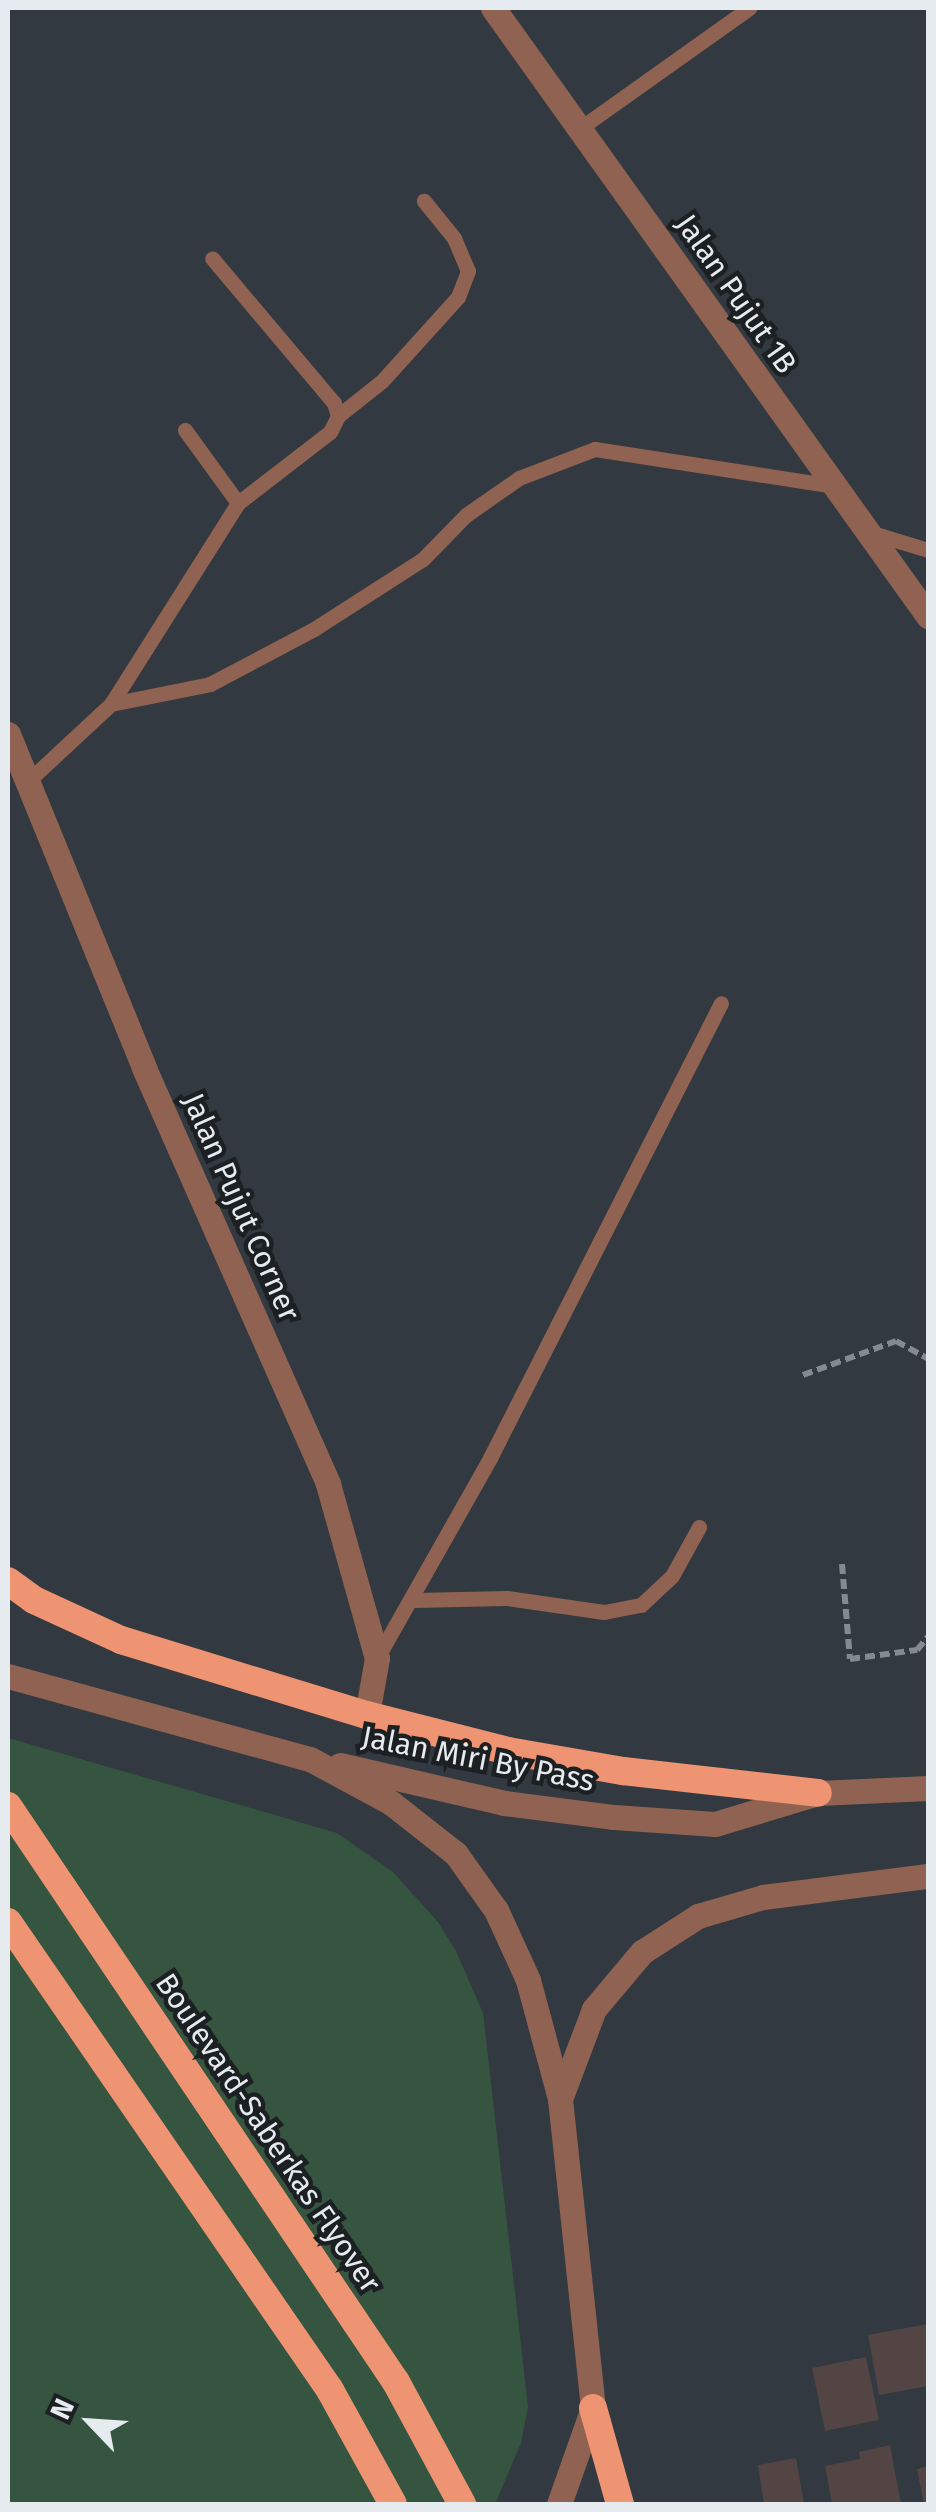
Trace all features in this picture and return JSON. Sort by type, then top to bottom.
[{"type":"highway","points":[[8,1581],[34,1600],[121,1640],[367,1715],[508,1751],[623,1770],[818,1794]]},
{"type":"highway","name":"Boulevard-Saberkas Flyover","points":[[8,1806],[396,2382],[462,2504]]},
{"type":"highway","points":[[8,1922],[330,2390],[393,2504]]},
{"type":"highway","points":[[592,2408],[620,2504]]},
{"type":"street","name":"Jalan Pujut 1B","points":[[493,8],[928,616]]},
{"type":"street","name":"Jalan Pujut Corner","points":[[8,734],[144,1068],[328,1484],[378,1658],[367,1715]]},
{"type":"street","points":[[8,1676],[310,1759],[390,1802],[456,1854],[496,1910],[528,1980],[560,2099],[592,2408],[559,2504]]},
{"type":"street","name":"Jalan Miri By Pass","points":[[310,1759],[504,1803],[614,1818],[715,1824],[818,1794],[928,1788]]},
{"type":"street","points":[[560,2099],[594,2009],[642,1952],[698,1916],[763,1896],[928,1876]]},
{"type":"lane","points":[[579,129],[749,8]]},
{"type":"lane","points":[[27,782],[112,704],[238,503],[330,432],[338,416],[382,382],[458,296],[468,271],[454,238],[424,201]]},
{"type":"lane","points":[[212,258],[334,403],[338,416]]},
{"type":"lane","points":[[185,430],[238,503]]},
{"type":"lane","points":[[112,704],[210,684],[314,628],[423,559],[466,515],[519,478],[595,449],[833,486]]},
{"type":"lane","points":[[865,531],[928,550]]},
{"type":"lane","points":[[378,1658],[414,1600],[721,1004]]},
{"type":"lane","points":[[414,1600],[508,1598],[604,1612],[641,1605],[672,1576],[699,1527]]},
{"type":"path","points":[[803,1376],[896,1341],[928,1359]]},
{"type":"path","points":[[842,1564],[850,1659],[918,1650],[928,1638]]},
{"type":"green space","points":[[8,1738],[337,1833],[393,1872],[438,1922],[456,1951],[483,2013],[528,2407],[521,2443],[495,2504],[8,2504]]},
{"type":"building","points":[[928,2324],[928,2386],[879,2395],[868,2335]]},
{"type":"building","points":[[866,2357],[879,2420],[825,2431],[812,2368]]},
{"type":"building","points":[[890,2445],[901,2504],[832,2504],[825,2466],[860,2459],[859,2452]]},
{"type":"building","points":[[796,2458],[804,2504],[764,2504],[758,2465]]},
{"type":"building","points":[[928,2466],[928,2504],[924,2504],[917,2469]]}]
